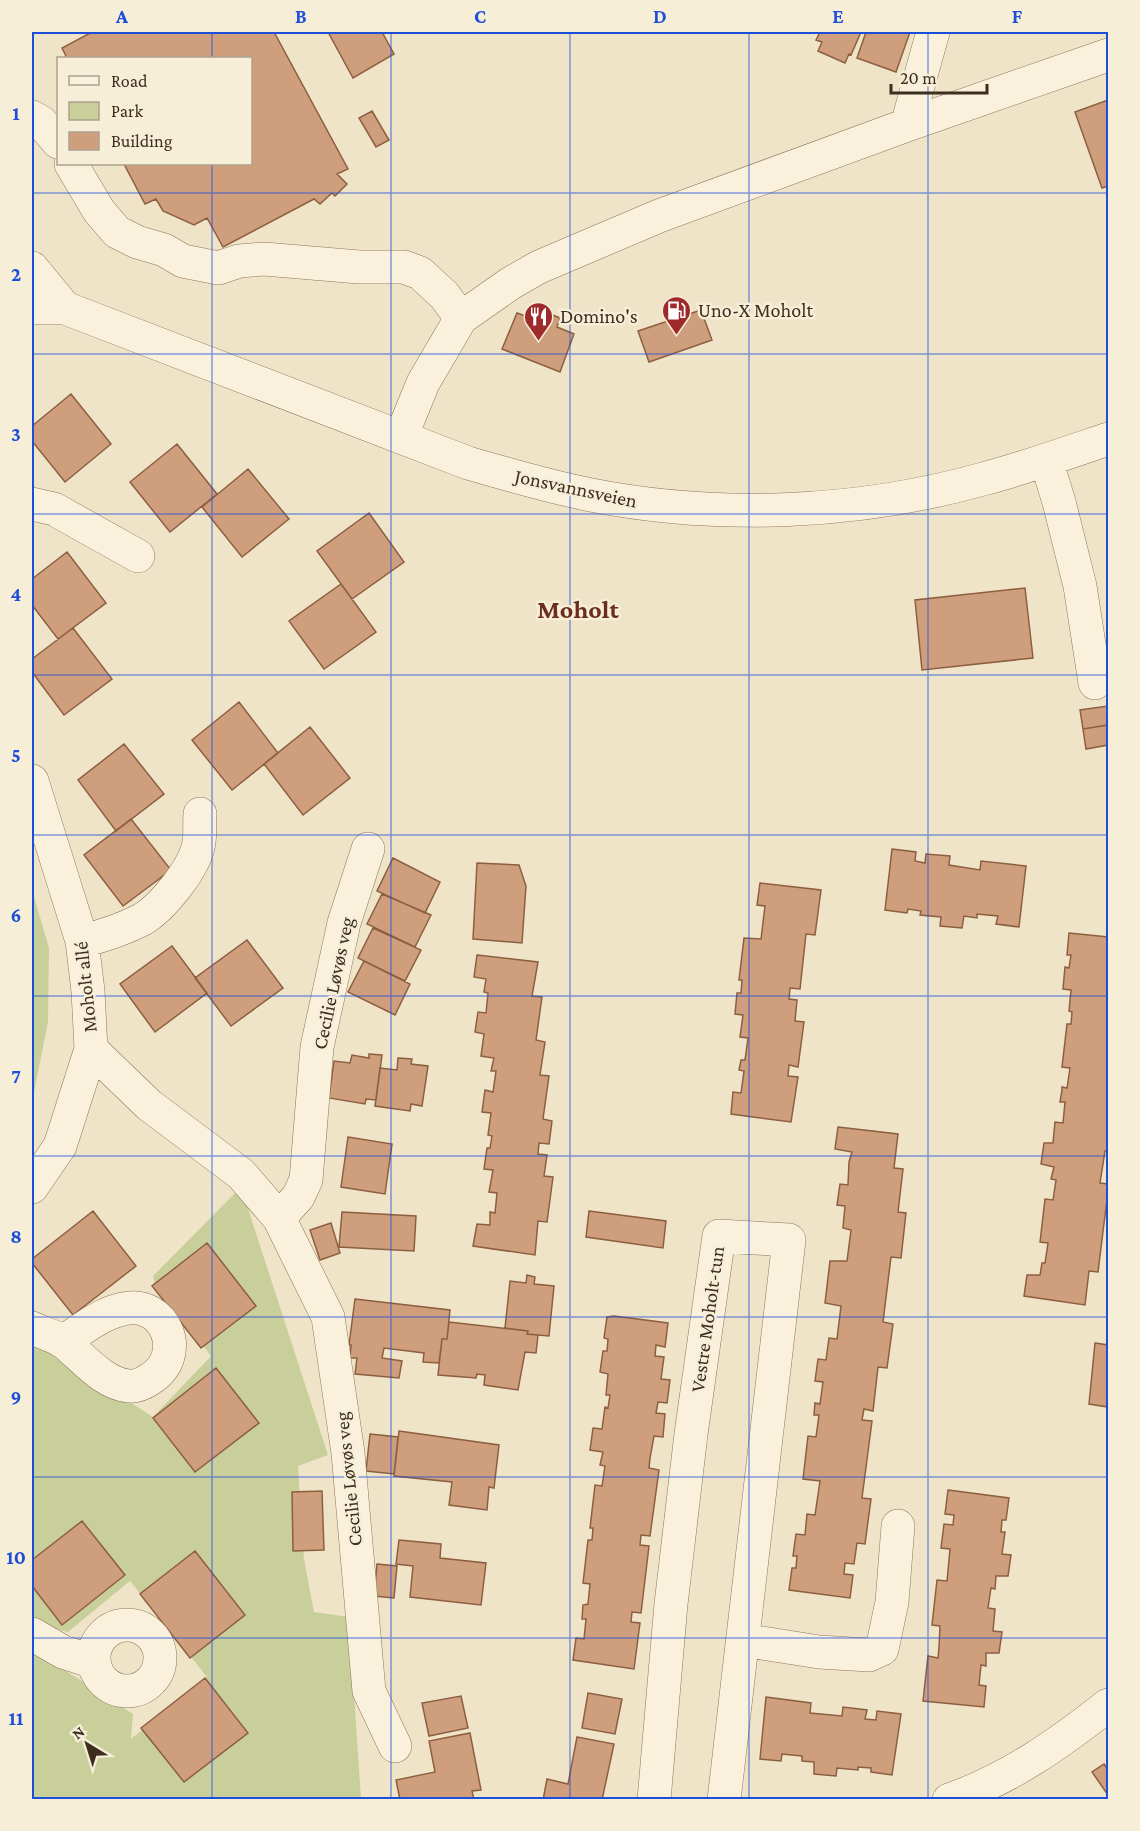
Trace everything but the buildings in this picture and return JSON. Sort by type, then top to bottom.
[{"type":"street","points":[[907,125],[933,32]]},
{"type":"street","points":[[401,437],[423,383],[461,318],[511,283],[539,267],[659,216],[907,125],[1108,55]]},
{"type":"street","points":[[32,117],[41,122],[57,141]]},
{"type":"street","points":[[72,165],[99,211],[117,232],[137,242],[164,250],[183,261],[218,268],[239,261],[264,259],[359,267],[404,267],[420,273],[444,295],[461,318]]},
{"type":"street","points":[[32,267],[64,308]]},
{"type":"street","name":"Jonsvannsveien","points":[[32,308],[64,308],[468,463],[530,481],[593,495],[700,509],[785,509],[852,504],[917,494],[982,480],[1108,439]]},
{"type":"street","points":[[1046,460],[1080,586],[1095,683]]},
{"type":"street","points":[[32,504],[54,509],[138,556]]},
{"type":"street","name":"Moholt allé","points":[[32,781],[82,941],[88,991],[91,1049],[60,1146],[32,1187]]},
{"type":"street","points":[[82,941],[106,935],[144,918],[172,891],[193,863],[199,845],[200,814]]},
{"type":"street","name":"Cecilie Løvøs veg","points":[[279,1218],[298,1197],[306,1180],[317,1047],[344,923],[368,849]]},
{"type":"street","name":"Cecilie Løvøs veg","points":[[91,1049],[149,1105],[242,1174],[279,1218],[327,1317],[348,1453],[369,1691],[395,1746]]},
{"type":"street","name":"Vestre Moholt-tun","points":[[654,1800],[670,1604],[719,1236],[789,1240],[724,1800]]},
{"type":"street","points":[[32,1328],[63,1342]]},
{"type":"street","points":[[743,1640],[819,1652],[869,1655],[882,1649],[892,1602],[898,1526]]},
{"type":"street","points":[[32,1634],[63,1652],[94,1662]]},
{"type":"street","points":[[950,1800],[1014,1771],[1055,1745],[1108,1705]]},
{"type":"green space","points":[[32,890],[49,948],[48,1022],[32,1102]]},
{"type":"green space","points":[[241,1187],[328,1455],[298,1466],[304,1559],[314,1612],[349,1617],[361,1799],[32,1799],[32,1649],[133,1714],[131,1739],[207,1677],[130,1581],[68,1632],[32,1623],[32,1340],[153,1417],[211,1356],[155,1284],[153,1276]]},
{"type":"place","name":"Uno-X Moholt","points":[[677,336]]},
{"type":"place","name":"Domino's","points":[[539,342]]},
{"type":"district","name":"Moholt","points":[[578,609]]}]
